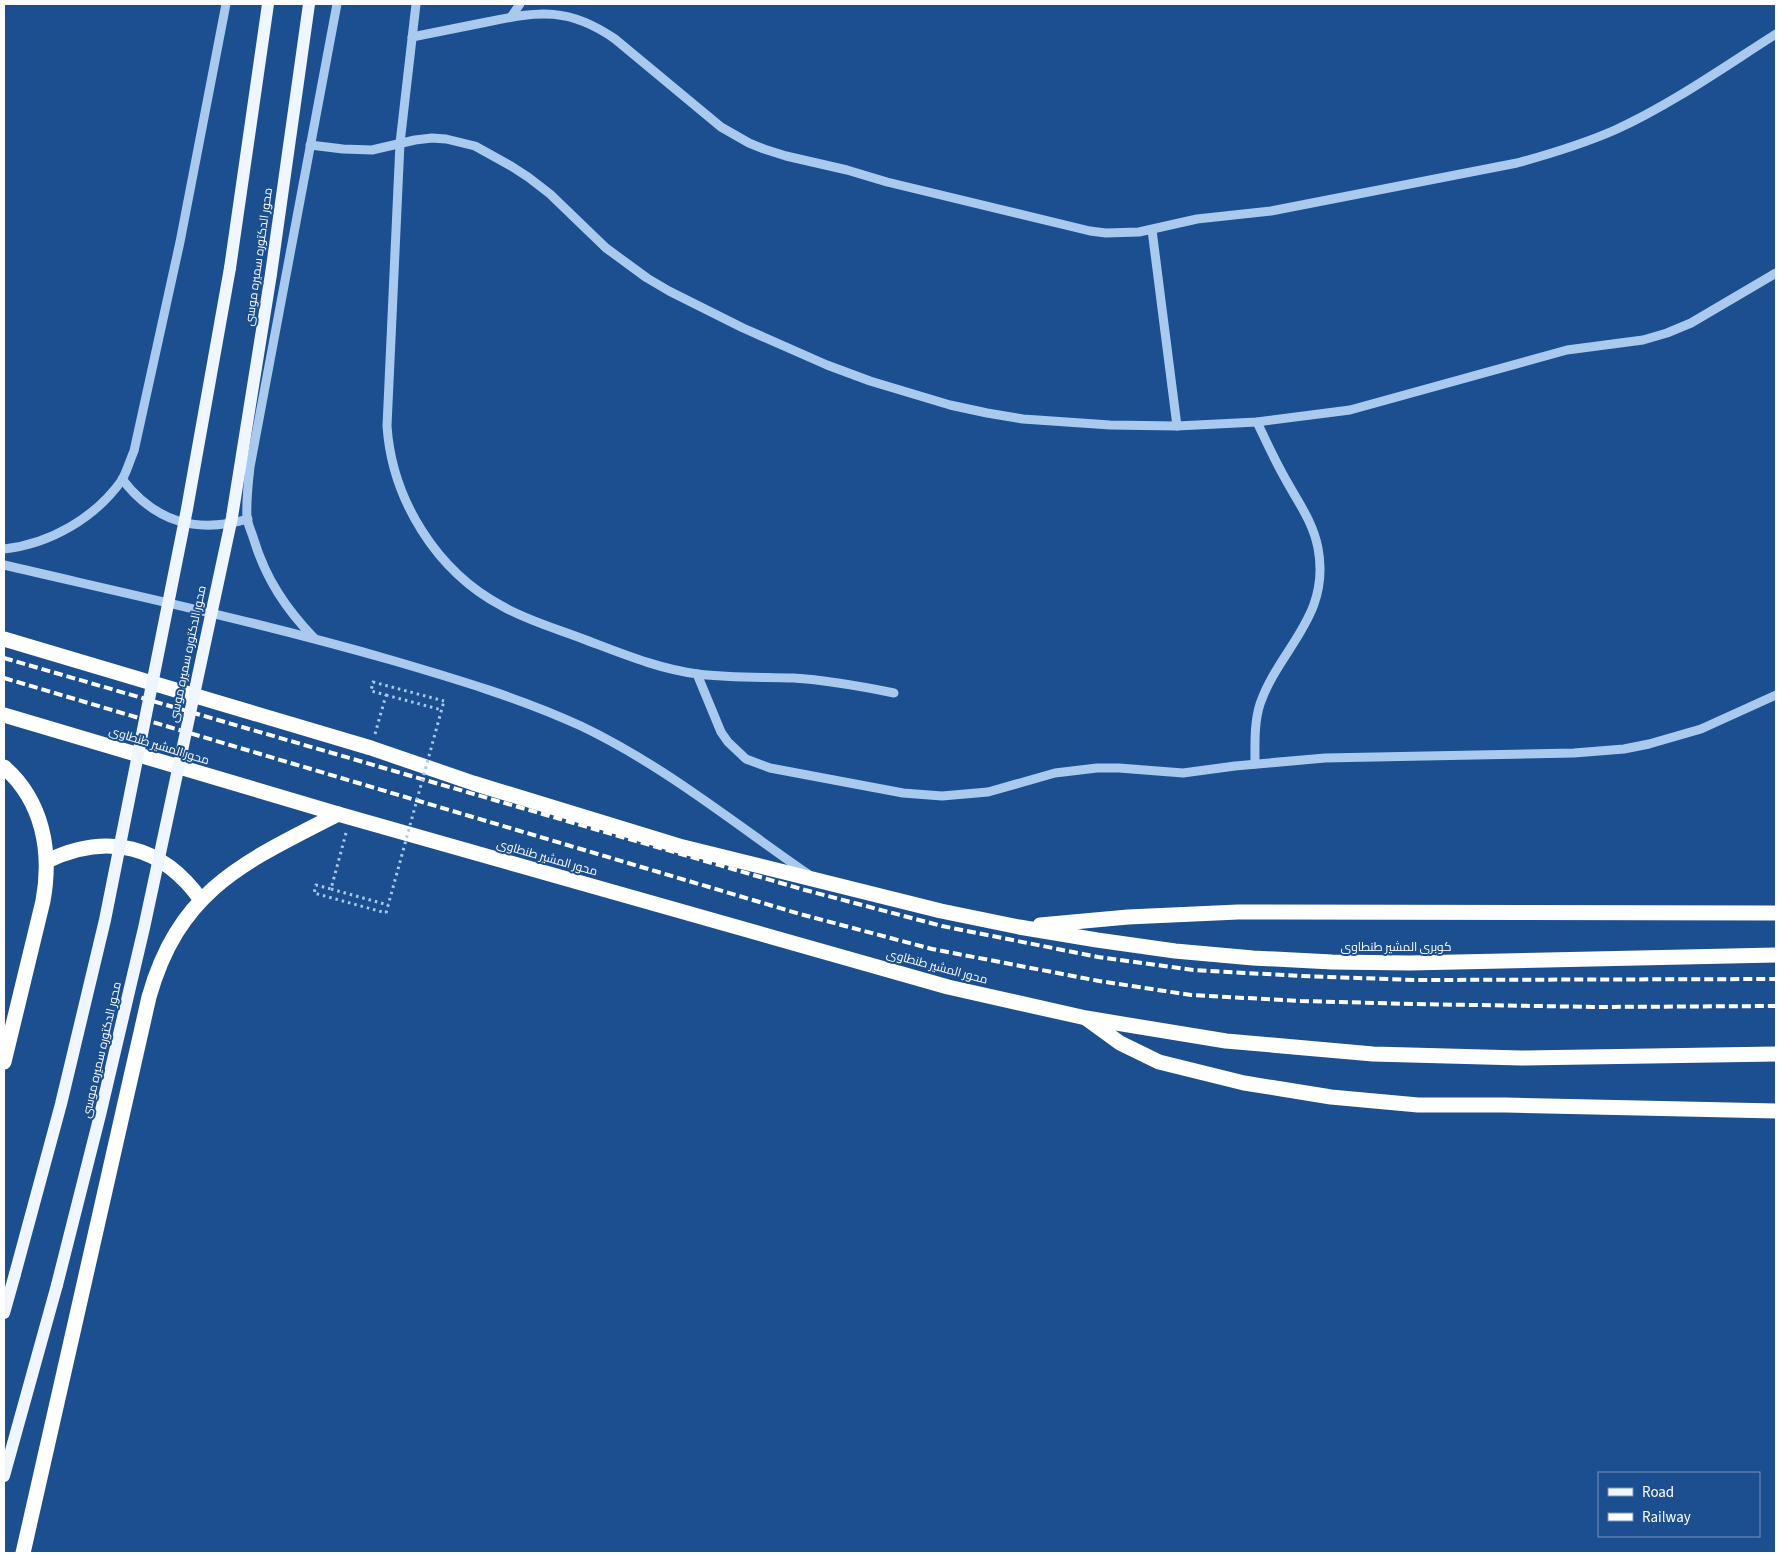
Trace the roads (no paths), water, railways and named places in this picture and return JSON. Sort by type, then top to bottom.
[{"type":"highway","points":[[4,639],[371,748],[575,816],[679,846],[819,882],[1018,927],[1238,912],[1776,913]]},
{"type":"highway","name":"محور المشير طنطاوى","points":[[4,715],[344,816],[948,987],[1086,1018]]},
{"type":"highway","points":[[4,768],[21,785],[36,812],[46,844],[47,861],[43,901],[4,1062]]},
{"type":"highway","points":[[23,1553],[154,979],[178,929],[214,886],[244,864],[344,816]]},
{"type":"highway","points":[[47,861],[71,850],[97,846],[115,846],[132,849],[156,859],[178,873],[201,900]]},
{"type":"highway","name":"كوبرى المشير طنطاوى","points":[[1018,927],[1175,950],[1253,958],[1332,962],[1410,964],[1776,955]]},
{"type":"highway","points":[[1086,1018],[1226,1041],[1373,1054],[1521,1058],[1776,1054]]},
{"type":"highway","points":[[1086,1018],[1120,1044],[1158,1062],[1244,1083],[1330,1097],[1418,1105],[1776,1111]]},
{"type":"main road","points":[[4,1313],[61,1104],[105,920],[187,509],[230,268],[268,4]]},
{"type":"main road","name":"محور الدكتوره سميره موسى","points":[[4,1476],[57,1285],[100,1115],[142,937],[232,517],[271,274],[309,4]]},
{"type":"street","points":[[4,549],[32,544],[68,528],[98,506],[122,479],[134,451],[175,261],[226,4]]},
{"type":"street","points":[[315,638],[283,603],[271,583],[261,562],[248,520],[247,503],[250,468],[337,4]]},
{"type":"street","points":[[416,4],[400,143],[387,426],[388,442],[395,474],[408,506],[439,556],[466,583],[501,606],[521,616],[645,662],[696,674],[826,681],[894,693]]},
{"type":"street","points":[[511,17],[520,4]]},
{"type":"street","points":[[412,37],[526,14],[557,14],[573,17],[602,30],[615,39],[721,127],[764,150],[1090,231],[1123,233],[1152,230],[1197,219],[1297,207],[1517,163],[1552,154],[1594,139],[1642,117],[1776,34]]},
{"type":"street","points":[[310,145],[357,151],[372,150],[415,140],[446,139],[475,146],[528,177],[550,194],[606,248],[646,278],[743,328],[827,365],[914,394],[950,405],[1023,419],[1110,425],[1177,426],[1257,422],[1350,410],[1567,350],[1643,340],[1667,333],[1691,323],[1776,273]]},
{"type":"street","points":[[1152,230],[1177,426]]},
{"type":"street","points":[[1255,764],[1254,736],[1256,719],[1261,703],[1273,678],[1310,616],[1316,600],[1320,564],[1314,532],[1307,516],[1286,480],[1257,422]]},
{"type":"street","points":[[122,479],[143,502],[170,518],[185,523],[217,526],[248,520]]},
{"type":"street","points":[[4,565],[315,638],[515,698],[582,727],[623,748],[677,780],[819,882]]},
{"type":"street","points":[[696,674],[721,732],[728,742],[746,759],[770,768],[903,793],[942,796],[988,792],[1055,773],[1097,768],[1183,773],[1325,758],[1574,753],[1624,749],[1676,738],[1702,729],[1776,695]]},
{"type":"railway","points":[[4,658],[805,890],[942,926],[1098,957],[1193,970],[1415,980],[1776,979]]},
{"type":"railway","points":[[4,678],[800,914],[932,949],[1099,981],[1191,995],[1301,1001],[1597,1007],[1776,1006]]}]
